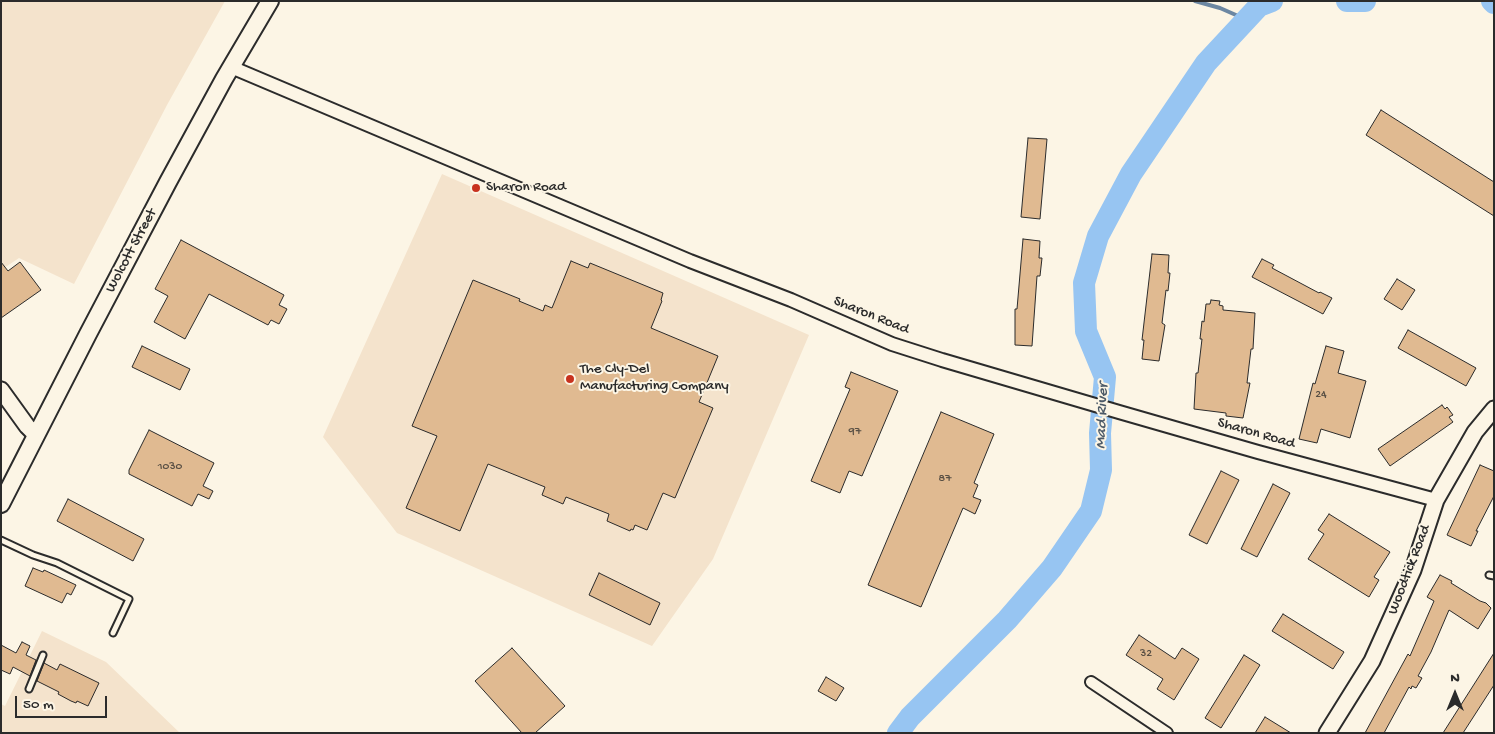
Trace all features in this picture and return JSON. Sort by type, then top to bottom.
[{"type":"main road","name":"Wolcott Street","points":[[1,504],[177,166],[231,67],[270,1]]},
{"type":"main road","points":[[1,390],[27,426],[36,435]]},
{"type":"main road","name":"Woodtick Road","points":[[1327,733],[1372,661],[1413,570],[1436,500],[1475,432],[1494,410]]},
{"type":"street","name":"Sharon Road","points":[[231,67],[892,344],[1119,412],[1436,500]]},
{"type":"street","points":[[1091,682],[1167,733]]},
{"type":"lane","points":[[1,540],[34,555],[57,562],[129,599],[113,633]]},
{"type":"lane","points":[[29,689],[43,655]]},
{"type":"shaded area","points":[[1,1],[225,1],[167,105],[74,284],[19,258],[1,270]]},
{"type":"shaded area","points":[[442,174],[809,335],[713,559],[652,646],[397,533],[323,437]]},
{"type":"shaded area","points":[[42,631],[106,662],[180,733],[1,733],[1,704],[5,706]]},
{"type":"building","points":[[1381,110],[1494,182],[1494,216],[1366,135]]},
{"type":"building","points":[[1028,138],[1047,139],[1040,219],[1021,217]]},
{"type":"building","points":[[1023,239],[1040,241],[1039,258],[1042,258],[1040,276],[1037,276],[1032,346],[1015,345],[1015,309],[1017,309]]},
{"type":"building","points":[[181,240],[284,295],[279,305],[287,309],[279,324],[271,320],[268,325],[209,294],[185,339],[154,322],[168,296],[155,289]]},
{"type":"building","points":[[1152,254],[1169,255],[1168,273],[1170,273],[1168,291],[1166,290],[1162,323],[1165,325],[1159,361],[1142,359],[1144,340],[1142,340]]},
{"type":"building","points":[[1262,259],[1274,265],[1272,268],[1332,298],[1323,314],[1252,277]]},
{"type":"building","name":"The Cly-Del Manufacturing Company","points":[[571,261],[588,268],[590,263],[663,293],[662,301],[651,328],[718,356],[699,402],[713,408],[675,498],[663,493],[647,530],[635,525],[633,530],[631,529],[630,531],[607,521],[609,514],[566,497],[563,504],[542,495],[545,487],[488,464],[460,531],[406,508],[437,436],[412,426],[473,280],[520,299],[519,301],[543,311],[545,305],[552,308]]},
{"type":"building","points":[[1,262],[8,271],[20,262],[41,290],[1,318]]},
{"type":"building","points":[[1397,279],[1415,290],[1402,310],[1384,299]]},
{"type":"building","points":[[1211,300],[1220,301],[1219,305],[1223,306],[1223,310],[1255,313],[1253,349],[1251,349],[1247,383],[1250,383],[1243,418],[1226,416],[1226,413],[1194,409],[1196,373],[1198,373],[1202,339],[1200,339],[1202,321],[1204,322],[1206,304],[1210,304]]},
{"type":"building","points":[[1408,330],[1476,368],[1466,386],[1398,348]]},
{"type":"building","points":[[142,346],[190,369],[180,390],[132,367]]},
{"type":"building","points":[[1326,346],[1344,351],[1338,373],[1366,381],[1350,438],[1321,429],[1317,443],[1299,439],[1313,383],[1315,384]]},
{"type":"building","points":[[851,372],[898,391],[862,476],[849,471],[840,493],[811,481],[850,389],[845,387]]},
{"type":"building","points":[[1442,405],[1445,409],[1447,407],[1453,415],[1449,417],[1453,422],[1390,466],[1378,449]]},
{"type":"building","points":[[941,412],[994,434],[974,483],[978,485],[973,497],[981,500],[975,514],[963,508],[921,607],[868,585]]},
{"type":"building","points":[[149,430],[214,463],[203,486],[213,491],[209,499],[198,494],[192,506],[129,474],[129,470]]},
{"type":"building","points":[[1480,465],[1494,471],[1494,496],[1476,531],[1478,531],[1471,546],[1447,535]]},
{"type":"building","points":[[1221,471],[1239,480],[1207,544],[1189,535]]},
{"type":"building","points":[[1273,484],[1290,493],[1257,557],[1241,549]]},
{"type":"building","points":[[68,499],[144,539],[133,561],[57,521]]},
{"type":"building","points":[[1329,514],[1390,552],[1374,577],[1379,580],[1369,597],[1308,559],[1324,534],[1318,530]]},
{"type":"building","points":[[33,568],[43,572],[44,570],[76,585],[71,595],[67,593],[62,603],[25,586]]},
{"type":"building","points":[[599,573],[660,603],[650,625],[589,595]]},
{"type":"building","points":[[1440,575],[1491,608],[1478,629],[1449,610],[1431,652],[1418,676],[1422,678],[1416,688],[1412,686],[1411,689],[1409,687],[1384,733],[1365,733],[1408,654],[1410,656],[1434,601],[1427,597]]},
{"type":"building","points":[[1283,614],[1344,652],[1333,669],[1272,631]]},
{"type":"building","points":[[1139,635],[1175,659],[1182,648],[1199,659],[1174,700],[1157,689],[1163,679],[1126,655]]},
{"type":"building","points":[[22,642],[30,646],[26,655],[36,660],[30,676],[13,667],[10,674],[1,670],[1,645],[16,653]]},
{"type":"building","points":[[512,648],[565,706],[535,733],[522,733],[475,681]]},
{"type":"building","points":[[1494,653],[1494,685],[1463,733],[1443,733]]},
{"type":"building","points":[[1244,655],[1260,665],[1221,728],[1205,718]]},
{"type":"building","points":[[44,663],[57,670],[60,664],[99,683],[88,706],[77,701],[76,703],[71,701],[58,694],[59,692],[37,681]]},
{"type":"building","points":[[826,677],[844,688],[836,701],[818,691]]},
{"type":"building","points":[[1265,717],[1291,733],[1255,733]]},
{"type":"waterway","points":[[1195,1],[1220,8],[1245,19]]},
{"type":"waterway","name":"Mad River","points":[[898,733],[910,717],[1007,620],[1052,568],[1091,511],[1101,470],[1100,433],[1105,377],[1086,331],[1084,283],[1098,236],[1131,174],[1206,63],[1259,6],[1272,1]]},
{"type":"waterway","name":"Mad River","points":[[1347,1],[1365,1]]},
{"type":"place","name":"Sharon Road","points":[[476,188]]},
{"type":"place","name":"The Cly-Del Manufacturing Company","points":[[570,379]]}]
